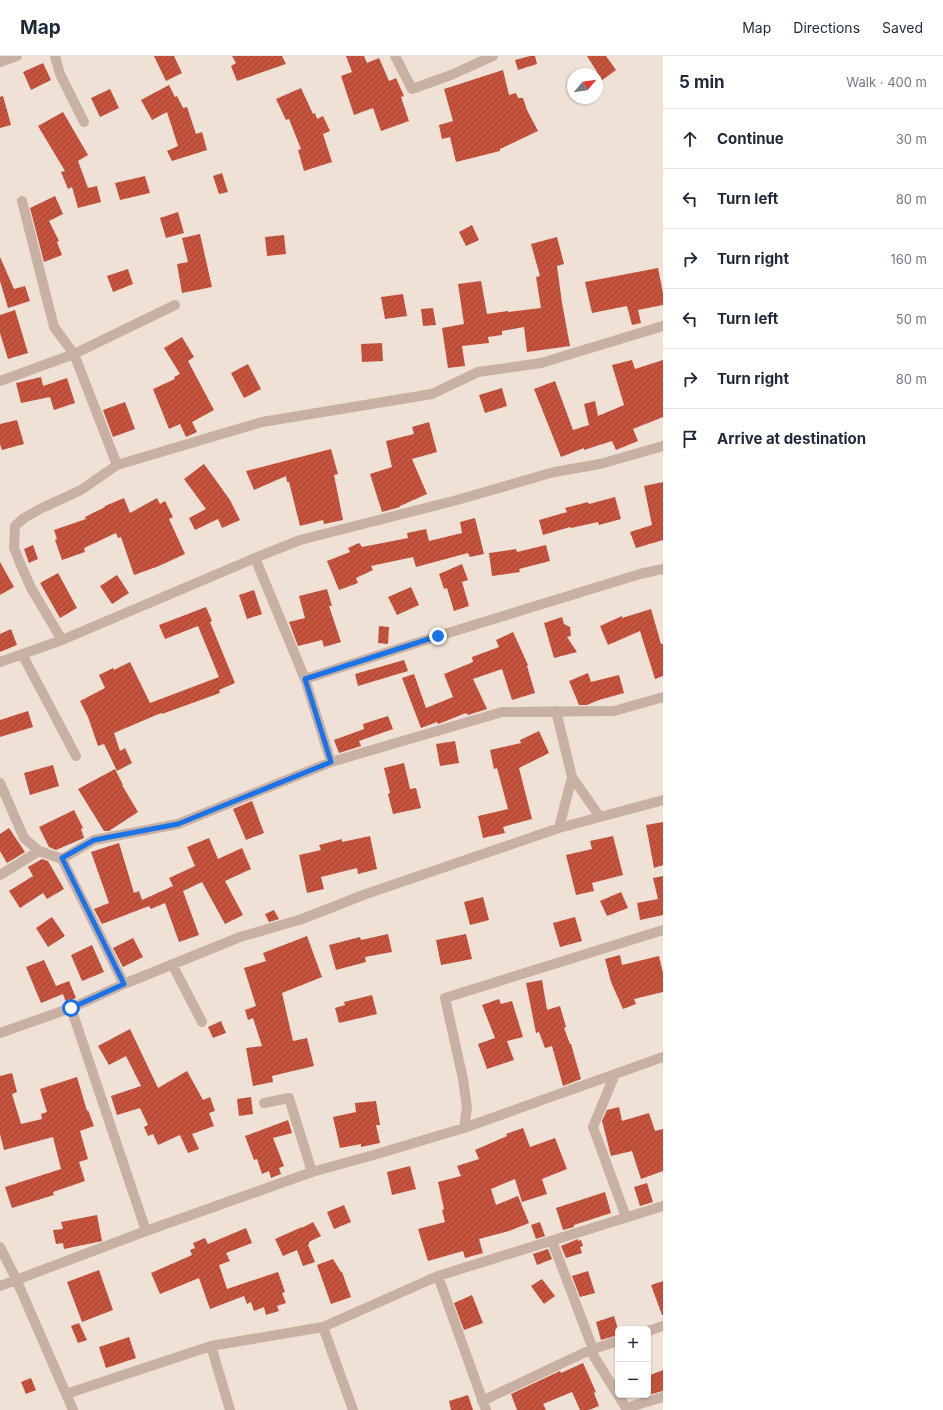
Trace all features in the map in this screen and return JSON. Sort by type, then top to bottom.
[{"type":"street","points":[[0,62],[17,56]]},
{"type":"street","points":[[55,56],[60,74],[84,122]]},
{"type":"street","points":[[395,56],[412,89],[452,75],[493,56]]},
{"type":"street","points":[[22,201],[54,327],[74,354],[117,465]]},
{"type":"street","points":[[0,381],[74,354],[175,305]]},
{"type":"street","points":[[62,640],[31,588],[20,563],[14,548],[15,526],[24,518],[42,508],[81,490],[117,465],[262,422],[432,394],[478,372],[541,363],[663,326]]},
{"type":"street","points":[[0,662],[62,640],[300,540],[457,500],[554,472],[600,464],[663,446]]},
{"type":"street","points":[[255,558],[305,679],[331,762]]},
{"type":"street","points":[[305,679],[482,622],[640,574],[663,569]]},
{"type":"street","points":[[22,654],[76,756]]},
{"type":"street","points":[[0,783],[24,838],[39,851],[62,858],[94,840],[178,824],[331,762],[502,712],[614,711],[663,697]]},
{"type":"street","points":[[556,712],[572,777],[600,817]]},
{"type":"street","points":[[559,828],[572,777]]},
{"type":"street","points":[[0,1033],[71,1008],[124,984],[240,937],[302,919],[366,894],[559,828],[663,800]]},
{"type":"street","points":[[0,875],[39,851]]},
{"type":"street","points":[[62,858],[124,984]]},
{"type":"street","points":[[464,1128],[467,1108],[463,1079],[445,998],[663,930]]},
{"type":"street","points":[[172,964],[202,1022]]},
{"type":"street","points":[[71,1008],[146,1231]]},
{"type":"street","points":[[0,1286],[146,1231],[312,1172],[464,1128],[663,1057]]},
{"type":"street","points":[[615,1074],[593,1127],[626,1217]]},
{"type":"street","points":[[264,1103],[289,1098],[312,1172]]},
{"type":"street","points":[[66,1394],[211,1346],[324,1327],[438,1276],[663,1206]]},
{"type":"street","points":[[552,1241],[592,1350],[626,1408],[663,1397]]},
{"type":"street","points":[[0,1247],[16,1279],[73,1410]]},
{"type":"street","points":[[438,1276],[484,1405],[592,1350],[615,1342]]},
{"type":"street","points":[[651,1330],[663,1326]]},
{"type":"street","points":[[324,1327],[353,1410]]},
{"type":"street","points":[[211,1346],[230,1410]]},
{"type":"building","points":[[154,56],[174,56],[182,73],[166,81]]},
{"type":"building","points":[[232,56],[282,56],[286,64],[237,81],[231,66],[236,63]]},
{"type":"building","points":[[346,56],[364,56],[367,63],[379,58],[389,81],[396,78],[404,96],[401,97],[409,121],[381,131],[373,108],[354,115],[341,76],[352,72]]},
{"type":"building","points":[[535,56],[537,64],[518,70],[515,60]]},
{"type":"building","points":[[587,56],[606,56],[616,70],[603,80],[603,68],[594,68]]},
{"type":"building","points":[[43,63],[51,80],[31,90],[23,72]]},
{"type":"building","points":[[503,70],[509,95],[516,93],[518,98],[523,98],[527,110],[538,131],[500,149],[500,151],[456,162],[450,137],[442,139],[439,125],[453,121],[444,89]]},
{"type":"building","points":[[169,85],[183,108],[187,107],[196,134],[202,132],[207,150],[172,161],[167,151],[178,146],[167,112],[152,120],[141,100]]},
{"type":"building","points":[[301,88],[313,114],[315,113],[317,119],[323,116],[330,131],[323,134],[332,162],[304,171],[298,150],[301,149],[289,119],[286,120],[276,99]]},
{"type":"building","points":[[110,89],[119,108],[100,117],[91,98]]},
{"type":"building","points":[[3,96],[11,125],[0,128],[0,97]]},
{"type":"building","points":[[63,112],[88,155],[78,161],[88,188],[97,186],[101,202],[78,208],[72,187],[68,189],[61,172],[65,171],[38,126]]},
{"type":"building","points":[[222,173],[228,192],[219,194],[213,176]]},
{"type":"building","points":[[145,176],[150,193],[120,200],[115,183]]},
{"type":"building","points":[[55,196],[63,214],[49,221],[59,241],[57,242],[62,255],[44,262],[30,208]]},
{"type":"building","points":[[178,212],[184,233],[166,238],[160,218]]},
{"type":"building","points":[[472,225],[479,240],[466,246],[459,232]]},
{"type":"building","points":[[200,234],[212,287],[182,293],[177,264],[188,262],[182,238]]},
{"type":"building","points":[[284,235],[286,254],[267,256],[265,237]]},
{"type":"building","points":[[557,237],[564,264],[557,266],[570,346],[527,352],[524,327],[502,331],[502,335],[488,337],[489,343],[462,346],[465,366],[448,368],[442,328],[464,324],[458,284],[481,281],[487,314],[541,308],[536,277],[540,276],[531,244]]},
{"type":"building","points":[[0,257],[14,289],[25,286],[30,301],[8,308],[0,281]]},
{"type":"building","points":[[658,268],[663,293],[663,305],[638,310],[641,323],[632,325],[627,306],[592,313],[585,282]]},
{"type":"building","points":[[128,269],[133,284],[113,292],[107,276]]},
{"type":"building","points":[[403,294],[407,316],[385,319],[381,297]]},
{"type":"building","points":[[433,308],[436,325],[423,326],[421,309]]},
{"type":"building","points":[[15,310],[28,353],[8,359],[0,333],[0,315]]},
{"type":"building","points":[[182,337],[194,357],[188,361],[214,410],[192,422],[197,432],[186,437],[180,424],[169,429],[153,389],[175,379],[174,377],[180,374],[164,348]]},
{"type":"building","points":[[382,343],[383,361],[362,362],[361,344]]},
{"type":"building","points":[[632,360],[635,369],[663,360],[663,417],[633,429],[638,441],[616,450],[612,441],[584,450],[584,448],[561,457],[534,389],[555,381],[573,430],[589,425],[584,404],[595,401],[598,416],[624,405],[612,365]]},
{"type":"building","points":[[248,364],[261,389],[244,398],[231,373]]},
{"type":"building","points":[[41,377],[43,386],[67,378],[75,403],[54,410],[50,397],[21,403],[16,383]]},
{"type":"building","points":[[502,388],[507,406],[485,413],[479,395]]},
{"type":"building","points":[[125,402],[135,429],[113,437],[103,410]]},
{"type":"building","points":[[17,420],[24,444],[2,450],[0,444],[0,424]]},
{"type":"building","points":[[429,422],[437,452],[412,459],[427,494],[400,507],[382,512],[370,474],[392,467],[386,441],[414,434],[412,427]]},
{"type":"building","points":[[331,449],[338,474],[334,475],[343,520],[324,524],[323,520],[300,526],[289,482],[287,482],[286,476],[254,490],[246,471]]},
{"type":"building","points":[[204,464],[230,500],[240,520],[222,528],[218,519],[195,530],[189,518],[206,509],[184,479]]},
{"type":"building","points":[[663,482],[663,540],[636,548],[630,532],[652,525],[644,486]]},
{"type":"building","points":[[615,497],[621,519],[599,525],[598,522],[570,527],[543,535],[539,520],[567,512],[565,508],[588,502],[589,504]]},
{"type":"building","points":[[124,498],[130,513],[157,498],[160,504],[165,501],[173,517],[169,519],[185,554],[134,575],[121,537],[118,538],[116,533],[84,548],[85,552],[62,560],[55,540],[57,539],[54,530],[86,519],[85,517]]},
{"type":"building","points":[[475,518],[484,554],[470,557],[468,553],[416,567],[413,557],[371,566],[373,570],[356,578],[358,583],[339,590],[327,561],[350,552],[348,548],[359,543],[362,547],[408,538],[407,533],[426,529],[429,541],[462,533],[460,522]]},
{"type":"building","points":[[33,545],[38,559],[29,563],[24,549]]},
{"type":"building","points":[[546,545],[550,561],[519,569],[520,572],[492,576],[489,553],[516,549],[517,552]]},
{"type":"building","points":[[0,562],[14,587],[0,595]]},
{"type":"building","points":[[462,564],[468,580],[462,582],[469,606],[454,611],[447,588],[444,589],[439,574]]},
{"type":"building","points":[[58,573],[77,608],[60,618],[40,583]]},
{"type":"building","points":[[117,575],[129,593],[112,604],[100,586]]},
{"type":"building","points":[[411,587],[419,605],[397,615],[388,597]]},
{"type":"building","points":[[327,589],[332,606],[329,606],[341,642],[324,647],[322,640],[298,646],[289,622],[305,618],[299,596]]},
{"type":"building","points":[[254,590],[262,614],[247,619],[239,595]]},
{"type":"building","points":[[206,607],[212,621],[210,622],[235,683],[219,690],[220,693],[162,714],[161,713],[114,733],[120,751],[125,748],[132,763],[117,771],[104,744],[98,746],[88,717],[80,701],[105,688],[99,675],[130,662],[150,703],[219,677],[198,626],[165,639],[159,625]]},
{"type":"building","points":[[651,609],[661,644],[663,644],[663,676],[655,679],[640,631],[608,645],[600,626],[622,616],[622,618]]},
{"type":"building","points":[[562,617],[564,624],[570,627],[571,636],[567,637],[577,652],[554,658],[544,623]]},
{"type":"building","points":[[379,626],[389,627],[388,644],[378,643]]},
{"type":"building","points":[[11,629],[17,645],[0,652],[0,634]]},
{"type":"building","points":[[513,632],[528,665],[527,666],[535,693],[512,700],[502,669],[473,679],[487,709],[468,715],[466,713],[438,724],[437,722],[421,728],[402,678],[414,674],[426,708],[453,697],[444,674],[473,662],[472,657],[499,647],[496,640]]},
{"type":"building","points":[[404,660],[408,671],[358,686],[355,674]]},
{"type":"building","points":[[588,673],[591,682],[619,675],[624,693],[587,705],[579,705],[569,681]]},
{"type":"building","points":[[28,711],[33,727],[0,737],[0,720]]},
{"type":"building","points":[[388,716],[393,729],[359,741],[361,746],[339,753],[334,740],[364,729],[363,724]]},
{"type":"building","points":[[539,731],[549,753],[519,768],[532,819],[503,827],[505,833],[483,838],[478,816],[508,809],[497,768],[494,769],[490,750],[521,743],[520,740]]},
{"type":"building","points":[[455,741],[459,763],[440,766],[436,744]]},
{"type":"building","points":[[404,763],[410,789],[416,788],[421,808],[393,814],[384,768]]},
{"type":"building","points":[[53,765],[59,786],[30,795],[24,773]]},
{"type":"building","points":[[115,769],[122,785],[138,812],[109,831],[104,831],[78,789]]},
{"type":"building","points":[[252,801],[264,833],[246,840],[233,809]]},
{"type":"building","points":[[74,810],[83,828],[81,829],[84,838],[56,850],[49,847],[39,827]]},
{"type":"building","points":[[663,822],[663,865],[654,868],[646,825]]},
{"type":"building","points":[[9,828],[25,852],[7,863],[0,851],[0,834]]},
{"type":"building","points":[[370,836],[377,869],[358,874],[357,868],[321,877],[324,889],[307,893],[299,855],[321,850],[319,845],[342,839],[342,842]]},
{"type":"building","points":[[613,836],[623,875],[592,883],[594,891],[576,895],[566,855],[592,849],[590,841]]},
{"type":"building","points":[[209,838],[218,859],[242,848],[251,869],[225,881],[243,915],[225,924],[202,882],[183,891],[199,935],[179,942],[165,903],[151,909],[149,906],[102,924],[94,909],[109,903],[91,852],[119,843],[134,893],[139,891],[142,900],[173,886],[169,878],[195,866],[187,847]]},
{"type":"building","points":[[42,859],[48,861],[64,889],[47,899],[43,893],[20,908],[9,891],[33,876],[28,867]]},
{"type":"building","points":[[663,876],[663,915],[640,920],[637,903],[658,899],[653,878]]},
{"type":"building","points":[[621,892],[628,908],[607,916],[600,901]]},
{"type":"building","points":[[483,897],[489,920],[470,925],[464,902]]},
{"type":"building","points":[[274,910],[279,919],[269,922],[265,914]]},
{"type":"building","points":[[52,917],[65,936],[48,947],[36,928]]},
{"type":"building","points":[[575,917],[582,941],[560,947],[553,923]]},
{"type":"building","points":[[388,934],[392,952],[365,957],[366,962],[336,970],[329,945],[360,937],[361,940]]},
{"type":"building","points":[[466,934],[472,959],[441,965],[436,940]]},
{"type":"building","points":[[307,936],[322,977],[282,993],[293,1041],[307,1038],[314,1066],[272,1076],[273,1082],[253,1086],[246,1048],[262,1046],[253,1018],[248,1020],[245,1010],[256,1006],[244,968],[266,961],[263,953]]},
{"type":"building","points":[[133,938],[143,957],[123,967],[113,948]]},
{"type":"building","points":[[92,945],[104,972],[82,981],[71,955]]},
{"type":"building","points":[[620,955],[622,965],[659,956],[663,973],[663,992],[634,999],[636,1004],[623,1009],[611,982],[605,959]]},
{"type":"building","points":[[44,960],[56,986],[69,981],[76,998],[66,1002],[63,994],[41,1003],[26,967]]},
{"type":"building","points":[[542,980],[547,1010],[560,1006],[566,1027],[564,1028],[571,1044],[581,1079],[563,1086],[552,1046],[545,1048],[539,1032],[536,1033],[526,983]]},
{"type":"building","points":[[372,995],[377,1014],[339,1023],[335,1008],[345,1005],[344,1002]]},
{"type":"building","points":[[499,999],[501,1004],[512,1001],[523,1037],[507,1041],[514,1060],[487,1069],[478,1044],[495,1038],[482,1005]]},
{"type":"building","points":[[221,1021],[226,1033],[213,1038],[208,1027]]},
{"type":"building","points":[[130,1029],[158,1088],[187,1071],[203,1100],[210,1097],[215,1111],[209,1113],[214,1126],[192,1134],[199,1149],[188,1153],[180,1135],[158,1145],[153,1134],[148,1136],[144,1127],[148,1125],[140,1108],[117,1115],[111,1096],[141,1086],[126,1056],[109,1065],[98,1046]]},
{"type":"building","points":[[12,1073],[17,1092],[12,1094],[21,1124],[42,1119],[41,1114],[47,1112],[40,1089],[77,1077],[87,1111],[88,1110],[94,1126],[80,1131],[88,1159],[79,1162],[85,1181],[53,1192],[54,1195],[12,1208],[5,1187],[61,1169],[53,1137],[4,1150],[0,1134],[0,1076]]},
{"type":"building","points":[[251,1097],[253,1114],[239,1116],[237,1099]]},
{"type":"building","points":[[376,1101],[380,1125],[376,1125],[380,1143],[361,1147],[361,1144],[340,1148],[333,1117],[356,1112],[355,1103]]},
{"type":"building","points":[[619,1107],[622,1121],[649,1113],[655,1131],[663,1129],[663,1171],[641,1179],[632,1151],[611,1156],[602,1121],[607,1110]]},
{"type":"building","points":[[288,1120],[292,1133],[273,1138],[284,1166],[279,1168],[281,1174],[271,1178],[269,1171],[262,1174],[257,1159],[254,1160],[245,1136]]},
{"type":"building","points":[[523,1128],[530,1147],[555,1138],[567,1169],[542,1179],[547,1194],[522,1202],[515,1179],[491,1189],[496,1205],[518,1196],[529,1223],[509,1231],[479,1239],[483,1253],[465,1258],[463,1251],[428,1261],[418,1229],[445,1222],[442,1210],[444,1209],[438,1182],[461,1176],[457,1166],[479,1159],[475,1150],[507,1136],[506,1134]]},
{"type":"building","points":[[410,1166],[416,1189],[392,1195],[387,1172]]},
{"type":"building","points":[[647,1183],[653,1202],[640,1206],[634,1187]]},
{"type":"building","points":[[605,1192],[611,1213],[563,1230],[556,1208]]},
{"type":"building","points":[[344,1205],[351,1222],[334,1229],[327,1212]]},
{"type":"building","points":[[97,1215],[102,1241],[64,1249],[63,1243],[56,1244],[53,1230],[63,1229],[61,1222]]},
{"type":"building","points":[[313,1222],[321,1236],[309,1242],[308,1245],[315,1262],[303,1266],[297,1250],[283,1256],[275,1239]]},
{"type":"building","points":[[540,1222],[545,1236],[536,1239],[531,1225]]},
{"type":"building","points":[[246,1228],[252,1243],[226,1253],[230,1261],[219,1265],[227,1289],[278,1272],[285,1292],[282,1293],[286,1303],[277,1306],[279,1311],[266,1315],[264,1307],[254,1311],[251,1302],[247,1304],[244,1296],[210,1309],[199,1278],[160,1294],[151,1273],[192,1255],[190,1250],[195,1248],[193,1243],[205,1238],[208,1244]]},
{"type":"building","points":[[578,1239],[578,1241],[581,1240],[583,1246],[580,1247],[582,1253],[566,1258],[561,1246]]},
{"type":"building","points":[[548,1249],[552,1259],[537,1265],[533,1254]]},
{"type":"building","points":[[333,1259],[342,1272],[351,1297],[331,1304],[317,1265]]},
{"type":"building","points":[[99,1270],[113,1310],[82,1322],[67,1282]]},
{"type":"building","points":[[588,1271],[595,1293],[580,1297],[572,1276]]},
{"type":"building","points":[[542,1279],[555,1296],[544,1304],[531,1286]]},
{"type":"building","points":[[663,1281],[663,1315],[662,1315],[651,1285]]},
{"type":"building","points":[[472,1295],[483,1323],[464,1330],[454,1303]]},
{"type":"building","points":[[614,1316],[617,1326],[615,1326],[615,1336],[601,1340],[596,1322]]},
{"type":"building","points":[[79,1323],[87,1340],[78,1343],[71,1326]]},
{"type":"building","points":[[129,1337],[136,1358],[106,1368],[99,1347]]},
{"type":"building","points":[[583,1363],[596,1392],[594,1393],[599,1406],[589,1410],[580,1410],[572,1392],[543,1404],[546,1410],[517,1410],[511,1394],[560,1371],[561,1373]]},
{"type":"building","points":[[663,1370],[663,1391],[651,1394],[651,1375]]},
{"type":"building","points":[[31,1378],[36,1390],[26,1394],[21,1382]]},
{"type":"building","points":[[468,1395],[473,1410],[451,1410],[449,1401]]},
{"type":"route","points":[[71,1008],[124,984],[62,858],[94,840],[178,824],[331,762],[305,679],[438,636]]}]
